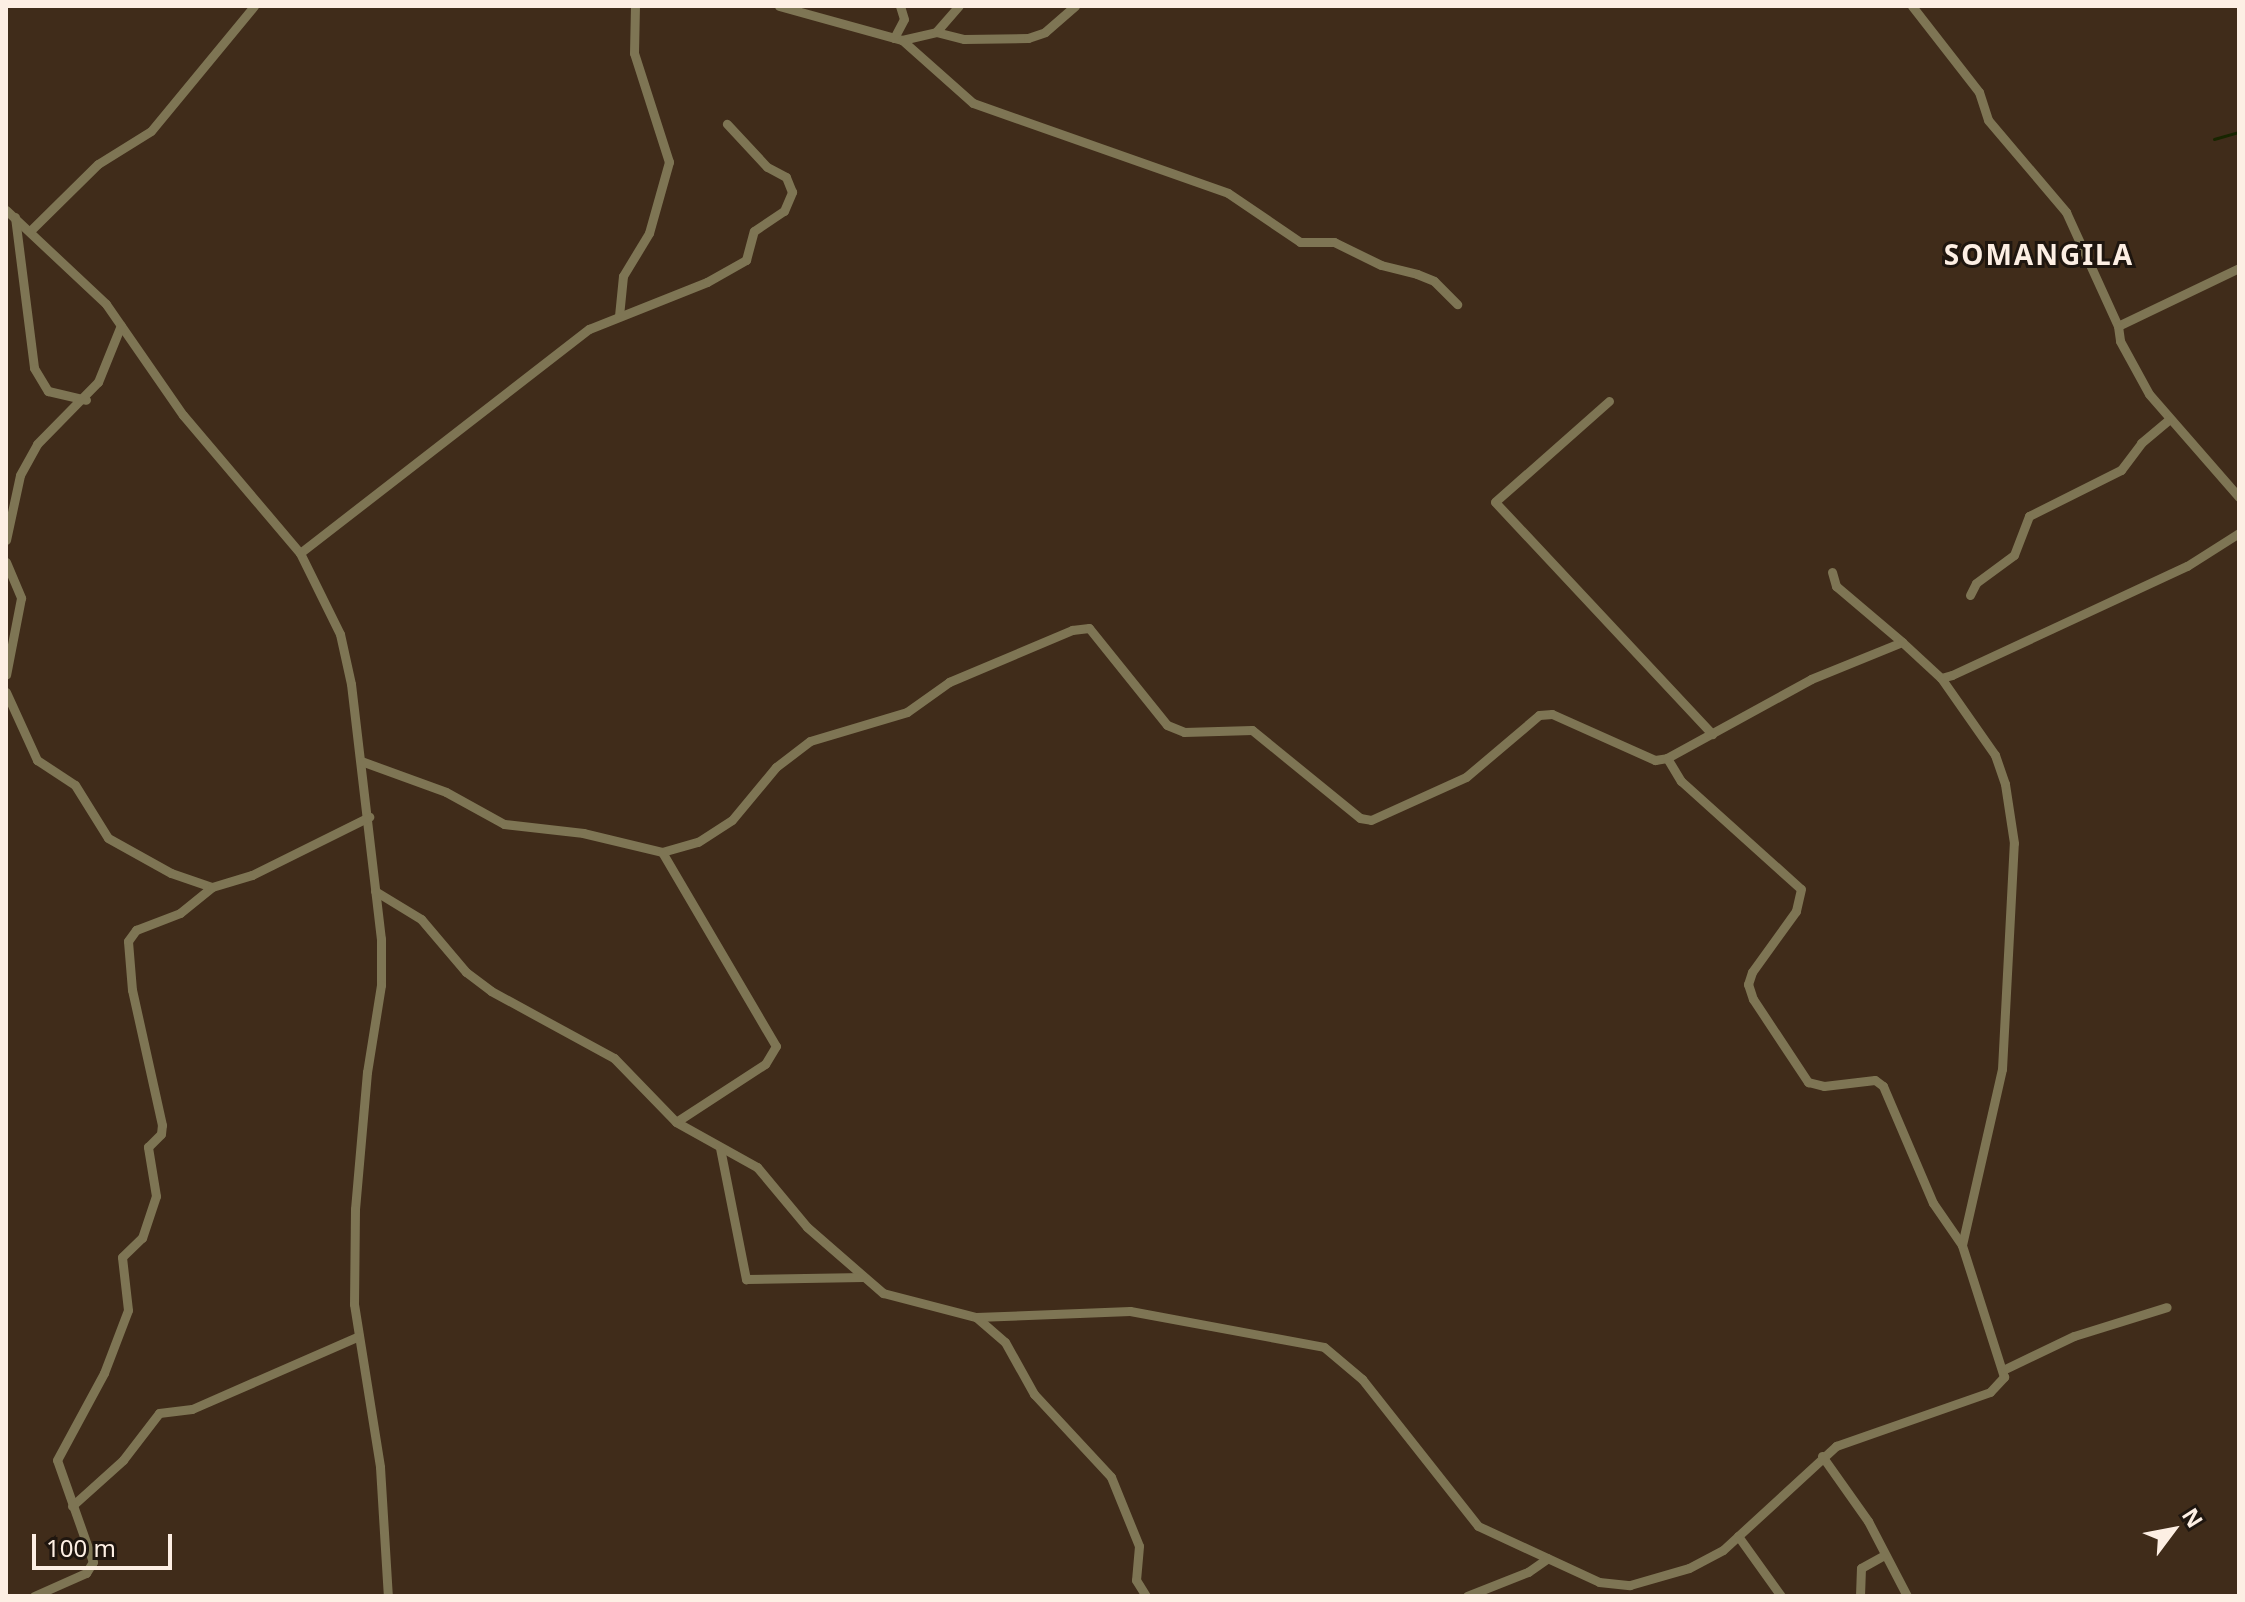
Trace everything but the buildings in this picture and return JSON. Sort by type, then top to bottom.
[{"type":"street","points":[[30,231],[98,164],[151,131],[254,6]]},
{"type":"street","points":[[619,316],[623,276],[649,233],[669,162],[634,53],[635,6]]},
{"type":"street","points":[[779,6],[898,39],[973,103],[1228,193],[1300,242],[1334,242],[1381,265],[1417,274],[1434,281],[1457,304]]},
{"type":"street","points":[[898,39],[904,19],[900,6]]},
{"type":"street","points":[[936,32],[959,6]]},
{"type":"street","points":[[898,39],[936,32],[964,39],[1028,38],[1045,32],[1075,6]]},
{"type":"street","points":[[1912,6],[1979,92],[1988,120],[2066,212],[2118,326],[2129,360],[2168,420],[2239,497]]},
{"type":"street","points":[[300,553],[589,329],[707,282],[746,260],[754,231],[788,204],[790,181],[767,167],[727,124]]},
{"type":"street","points":[[6,210],[78,273],[121,325],[183,415],[300,553],[340,634],[369,817],[382,965],[355,1209],[359,1336],[380,1467],[388,1596]]},
{"type":"street","points":[[15,217],[34,368],[48,391],[86,400]]},
{"type":"street","points":[[2118,326],[2239,268]]},
{"type":"street","points":[[6,540],[12,496],[31,455],[86,400],[113,353],[121,325]]},
{"type":"street","points":[[1609,401],[1495,502],[1712,734]]},
{"type":"street","points":[[1970,595],[1976,583],[2014,555],[2029,516],[2121,470],[2141,443],[2168,420]]},
{"type":"street","points":[[1941,678],[2187,566],[2239,533]]},
{"type":"street","points":[[6,562],[21,598],[6,675]]},
{"type":"street","points":[[1832,572],[1836,586],[1941,678],[1995,755],[2005,784],[2014,843],[2002,1069],[1962,1245]]},
{"type":"street","points":[[361,761],[446,792],[504,824],[583,833],[662,852],[698,842],[732,820],[776,767],[810,741],[907,712],[949,682],[1072,630],[1089,628],[1167,725],[1184,732],[1252,730],[1360,818],[1384,817],[1466,777],[1539,715],[1552,714],[1655,760],[1667,758],[1811,679],[1902,642]]},
{"type":"street","points":[[6,696],[37,760],[75,785],[108,838],[171,873],[212,887]]},
{"type":"street","points":[[1667,758],[1681,781],[1801,889],[1788,924],[1752,972],[1748,984],[1753,999],[1808,1082],[1824,1086],[1875,1080],[1883,1086],[1933,1203],[1962,1245],[1982,1318],[2005,1369]]},
{"type":"street","points":[[34,1596],[91,1567],[92,1551],[58,1469],[59,1452],[104,1373],[129,1298],[122,1257],[142,1238],[156,1196],[148,1147],[161,1134],[162,1125],[132,990],[128,941],[136,930],[170,919],[212,887],[252,875],[369,817]]},
{"type":"street","points":[[662,852],[776,1046],[765,1064],[676,1122]]},
{"type":"street","points":[[375,891],[421,919],[466,972],[491,991],[614,1058],[676,1122],[757,1167],[796,1216],[863,1277],[903,1302],[976,1317],[1130,1311],[1324,1347],[1362,1379],[1467,1516],[1599,1582],[1630,1585],[1689,1568],[1738,1536],[1822,1456],[1853,1438],[1990,1392],[2005,1369],[2074,1336],[2167,1307]]},
{"type":"street","points":[[720,1148],[746,1279],[863,1277]]},
{"type":"street","points":[[976,1317],[1005,1342],[1034,1394],[1111,1477],[1139,1546],[1136,1580],[1146,1596]]},
{"type":"street","points":[[72,1506],[123,1460],[159,1413],[192,1409],[359,1336]]},
{"type":"street","points":[[1822,1456],[1852,1494],[1907,1596]]},
{"type":"street","points":[[1738,1536],[1781,1596]]},
{"type":"street","points":[[1860,1596],[1861,1568],[1884,1555]]},
{"type":"street","points":[[1467,1596],[1528,1572],[1548,1558]]},
{"type":"waterway","points":[[2214,139],[2239,132]]},
{"type":"district","name":"SOMANGILA","points":[[2039,254]]}]
